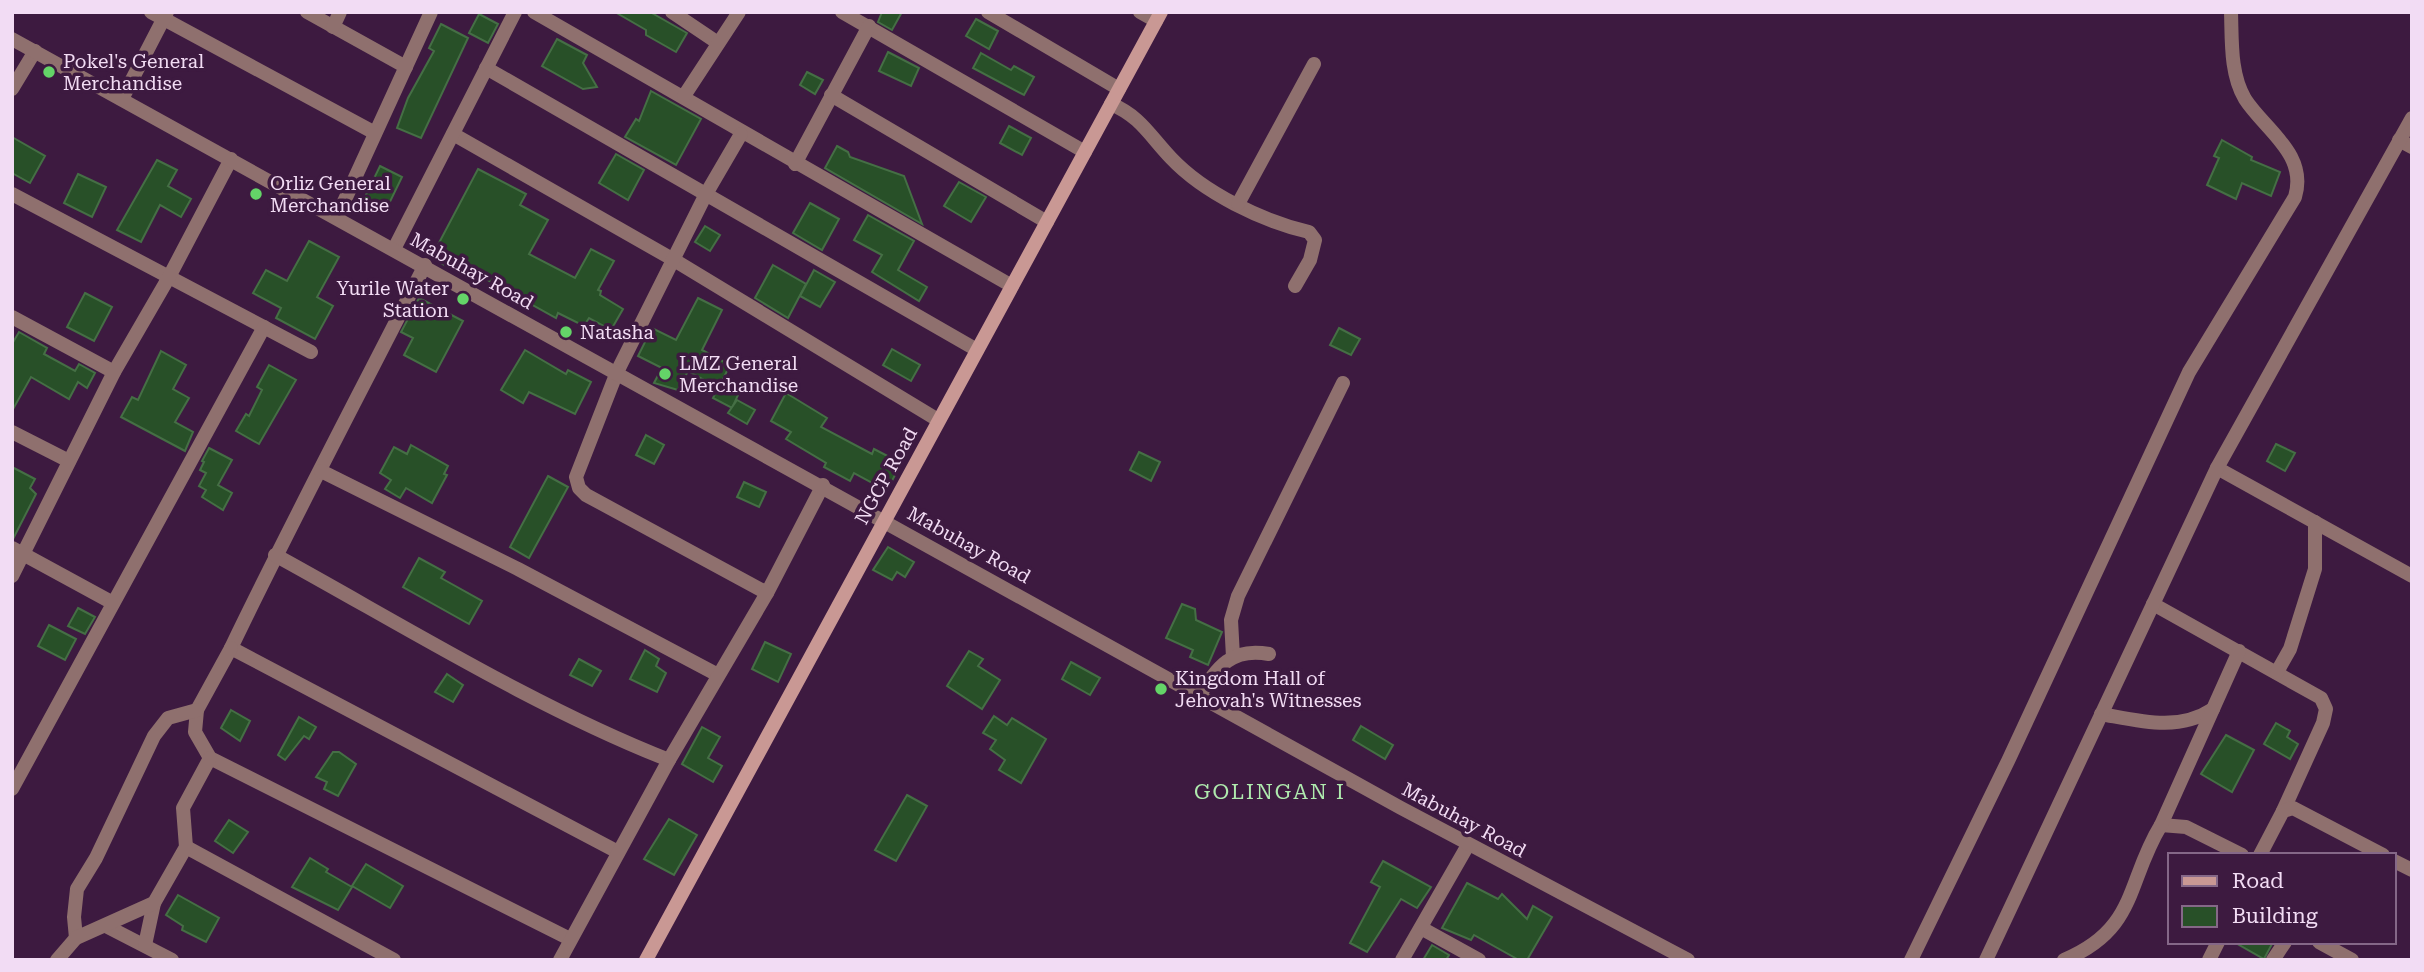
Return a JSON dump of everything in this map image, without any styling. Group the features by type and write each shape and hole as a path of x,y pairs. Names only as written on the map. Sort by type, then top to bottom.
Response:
{"main road":[{"name":"NGCP Road","path":"646,960 1159,17"}],"street":[{"path":"307,12 406,67"},
{"path":"333,27 340,12"},
{"path":"337,217 431,12"},
{"path":"394,250 515,12"},
{"path":"534,12 684,96 741,134 1012,286"},
{"path":"671,12 718,43"},
{"path":"684,96 739,12"},
{"path":"842,12 1085,152"},
{"path":"988,12 1119,89"},
{"path":"1140,12 1159,17"},
{"path":"1911,960 2008,761 2189,372 2295,197 2298,176 2295,162 2245,98 2239,83 2232,50 2231,12"},
{"path":"122,99 161,14 376,132"},
{"path":"795,164 869,26"},
{"name":"Mabuhay Road","path":"12,39 823,485 1468,845 1688,960"},
{"path":"12,89 35,51"},
{"path":"1238,204 1314,64"},
{"path":"486,68 977,350"},
{"path":"831,95 1047,222"},
{"path":"1111,104 1131,112 1172,159 1203,185 1238,204 1309,232 1315,240 1310,260 1295,286"},
{"path":"1986,960 2217,468 2406,144 2412,118"},
{"path":"453,134 674,260 938,420"},
{"path":"741,134 706,194 617,372 583,453 576,477 579,488 586,495 767,593"},
{"path":"12,576 18,552 231,159"},
{"path":"12,194 311,352"},
{"path":"425,265 197,710 195,732 210,758 570,939"},
{"path":"12,317 114,372"},
{"path":"12,789 264,327"},
{"path":"1233,657 1231,620 1238,596 1343,383"},
{"path":"12,432 69,461"},
{"path":"2217,468 2412,576"},
{"path":"321,471 518,569 718,675"},
{"path":"560,960 669,760 767,593 823,485"},
{"path":"2277,672 2290,649 2315,569 2315,522"},
{"path":"18,552 113,603"},
{"path":"275,555 518,687 633,746 669,760"},
{"path":"2153,604 2321,698 2326,709 2283,811 2261,853"},
{"path":"231,648 618,852"},
{"path":"1199,696 1214,673 1233,657 1251,651 1269,654"},
{"path":"2064,960 2112,930 2127,907 2148,846 2161,825 2239,651"},
{"path":"2101,714 2160,725 2200,717 2213,709"},
{"path":"76,938 74,917 77,889 102,847 154,736 168,718 197,710"},
{"path":"145,946 154,903 186,847 183,808 210,758"},
{"path":"2283,811 2293,808 2379,853"},
{"path":"2161,825 2186,827 2238,853"},
{"path":"1402,960 1468,845"},
{"path":"186,847 394,960"},
{"path":"2396,862 2412,870"},
{"path":"57,960 76,938 154,903"},
{"path":"106,926 173,960"},
{"path":"1421,928 1479,960"},
{"path":"2209,960 2217,944"},
{"path":"2273,960 2284,944"},
{"path":"2323,944 2352,960"}],"building":[{"path":"615,12 650,12 687,33 676,52 646,35 646,30"},
{"path":"882,12 902,12 892,30 878,22"},
{"path":"479,14 498,24 488,43 469,33"},
{"path":"976,19 998,31 989,49 966,36"},
{"path":"441,24 468,38 421,138 397,128 408,98 434,51 429,48"},
{"path":"557,39 587,55 583,63 597,87 583,89 542,66"},
{"path":"888,52 919,68 911,86 879,71"},
{"path":"981,53 1011,70 1014,66 1034,77 1024,95 973,68"},
{"path":"807,72 823,80 815,94 800,85"},
{"path":"651,91 701,119 676,165 625,137 636,119 639,121"},
{"path":"1009,126 1031,138 1022,155 1000,143"},
{"path":"12,137 45,156 30,183 12,173"},
{"path":"2222,140 2252,157 2251,160 2280,172 2271,196 2242,183 2236,199 2207,185 2219,158 2214,156"},
{"path":"837,146 848,152 850,157 904,176 922,224 825,168"},
{"path":"616,154 644,170 628,200 599,183"},
{"path":"157,160 177,170 168,186 191,199 181,217 160,205 141,242 117,230"},
{"path":"380,166 402,177 385,212 363,201"},
{"path":"478,169 526,194 520,205 548,220 529,254 575,278 591,249 614,261 598,290 601,291 600,295 623,309 611,330 589,318 584,326 558,313 556,318 482,277 479,283 431,258"},
{"path":"78,174 106,187 92,217 64,203"},
{"path":"959,182 986,197 971,222 944,206"},
{"path":"810,203 839,219 822,250 793,233"},
{"path":"868,215 914,241 898,270 927,287 919,301 872,272 882,255 854,240"},
{"path":"705,226 720,235 710,251 695,242"},
{"path":"309,241 339,257 317,297 333,306 315,339 276,318 281,308 253,293 266,270 287,281"},
{"path":"773,265 806,284 788,318 755,298"},
{"path":"814,270 835,282 820,307 800,296"},
{"path":"85,293 112,307 94,341 67,327"},
{"path":"419,298 463,321 436,372 404,355 413,338 401,332"},
{"path":"698,298 722,310 702,350 730,365 721,383 739,393 732,408 713,398 718,388 688,371 678,390 654,383 662,368 638,356 652,328 676,340"},
{"path":"1339,328 1360,339 1351,355 1330,345"},
{"path":"19,332 47,348 44,354 75,371 79,364 95,373 87,388 78,382 69,399 31,377 12,411 12,344"},
{"path":"892,349 920,365 911,381 883,365"},
{"path":"525,350 566,374 568,370 591,382 575,414 529,392 523,403 501,390"},
{"path":"161,351 186,365 173,389 189,398 175,422 193,432 185,451 121,417 132,397 138,400"},
{"path":"269,365 296,380 259,444 236,431 246,414 249,416 262,390 257,387"},
{"path":"786,393 827,418 821,427 872,454 874,449 901,463 887,491 854,473 850,481 824,467 826,463 786,439 791,432 771,421"},
{"path":"737,400 755,410 747,424 728,413"},
{"path":"646,435 664,445 654,464 636,455"},
{"path":"2276,444 2295,453 2285,471 2267,461"},
{"path":"411,445 448,466 444,474 447,475 432,503 406,488 400,498 385,489 391,480 380,473 394,447 407,454"},
{"path":"209,448 232,460 218,485 232,493 223,510 202,497 206,490 199,486 206,473 200,470 204,462 202,461"},
{"path":"1139,452 1160,462 1151,481 1130,470"},
{"path":"12,467 35,479 30,488 36,494 13,539"},
{"path":"548,476 568,487 529,558 510,547"},
{"path":"744,482 766,492 759,507 737,497"},
{"path":"888,547 914,562 905,577 897,572 892,580 873,570"},
{"path":"419,558 445,572 441,578 482,601 469,624 403,587"},
{"path":"1182,604 1195,609 1196,620 1222,632 1208,665 1190,657 1193,650 1166,638"},
{"path":"78,608 95,617 85,634 68,626"},
{"path":"49,625 76,639 65,660 38,646"},
{"path":"765,642 791,654 778,682 752,669"},
{"path":"645,650 659,659 656,666 666,673 657,692 630,679"},
{"path":"969,651 983,659 978,666 1000,680 982,709 947,686"},
{"path":"579,659 601,671 592,686 570,675"},
{"path":"1071,662 1100,678 1090,695 1062,679"},
{"path":"447,674 463,685 453,702 435,692"},
{"path":"231,710 250,721 240,741 221,728"},
{"path":"994,716 1007,725 1012,718 1046,739 1021,783 999,770 1005,760 990,749 996,740 983,733"},
{"path":"299,717 316,727 309,739 304,736 285,760 278,755"},
{"path":"2276,723 2290,731 2287,737 2298,744 2290,759 2264,744"},
{"path":"1361,726 1393,745 1385,759 1353,740"},
{"path":"702,727 720,737 708,758 722,766 713,782 682,764"},
{"path":"2226,735 2254,750 2232,792 2201,774"},
{"path":"333,752 339,752 356,764 338,796 324,789 327,782 316,777"},
{"path":"907,795 927,806 896,861 875,850"},
{"path":"669,819 697,835 674,875 644,859"},
{"path":"229,820 248,832 233,853 215,841"},
{"path":"310,858 328,869 326,872 352,887 338,910 292,887"},
{"path":"1383,861 1431,887 1417,908 1401,899 1367,952 1350,943 1380,887 1371,882"},
{"path":"366,864 403,886 390,908 352,886"},
{"path":"1467,883 1498,899 1502,894 1527,919 1533,906 1552,917 1527,960 1519,960 1474,935 1471,940 1442,928"},
{"path":"178,895 219,918 206,942 182,930 183,926 166,915"},
{"path":"2238,944 2272,944 2264,959"},
{"path":"1432,945 1449,955 1446,960 1423,960"}],"place":[{"name":"Pokel's General Merchandise","path":"49,72"},
{"name":"Orliz General Merchandise","path":"256,194"},
{"name":"Yurile Water Station","path":"463,299"},
{"name":"Natasha","path":"566,332"},
{"name":"LMZ General Merchandise","path":"665,374"},
{"name":"Kingdom Hall of Jehovah's Witnesses","path":"1161,689"}],"district":[{"name":"GOLINGAN I","path":"1270,792"}]}
